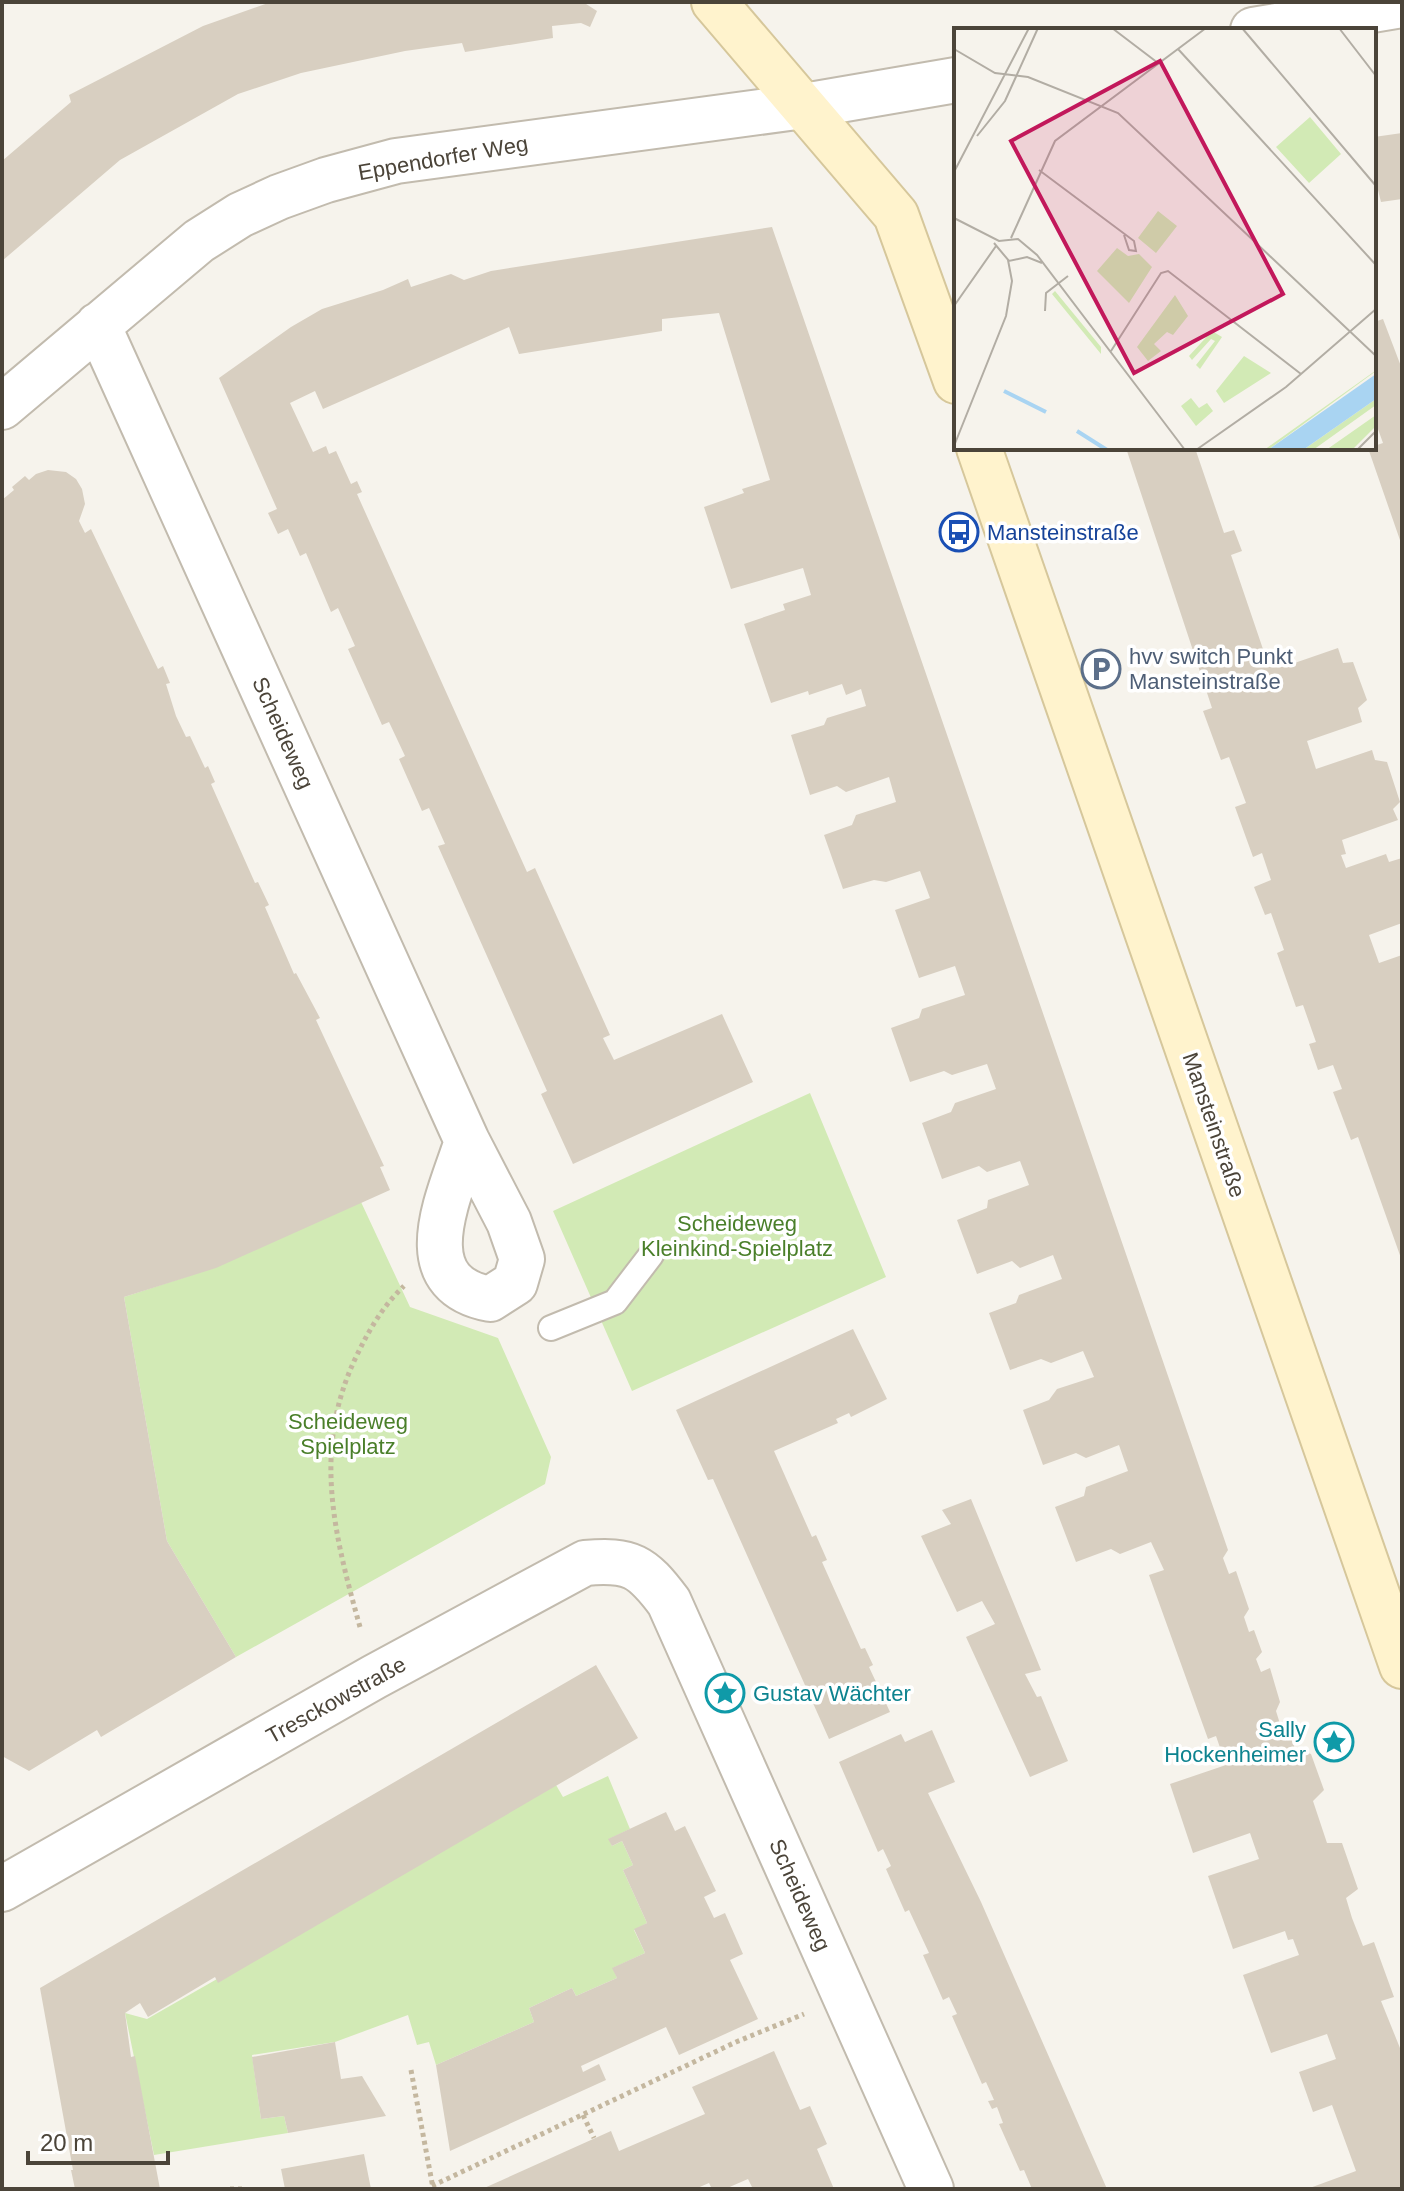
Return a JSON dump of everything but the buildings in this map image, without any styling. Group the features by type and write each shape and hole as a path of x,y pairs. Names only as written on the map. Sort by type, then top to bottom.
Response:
{"street":[{"path":"714,2 896,215 954,375"},
{"path":"1264,28 1388,5"},
{"name":"Eppendorfer Weg","path":"2,407 199,241 240,215 326,180 396,161 804,106 954,80"},
{"name":"Scheideweg","path":"98,325 467,1141"},
{"name":"Mansteinstraße","path":"980,450 1402,1666"},
{"name":"Tresckowstraße","path":"2,1889 374,1677 585,1563 609,1560 628,1565 649,1576 669,1602"},
{"name":"Scheideweg","path":"669,1602 931,2189"}],"lane":[{"path":"551,1328 615,1302 651,1255"}],"path":[{"path":"360,1627 343,1566 335,1520 329,1466 333,1421 347,1376 369,1330 389,1300 413,1277"},
{"path":"411,2070 432,2188 736,2042 809,2012"},
{"path":"583,2115 594,2138"},
{"path":"230,2189 243,2189"}],"green space":[{"name":"Scheideweg Kleinkind-Spielplatz","path":"810,1093 886,1277 632,1391 553,1211"},
{"name":"Scheideweg Spielplatz","path":"361,1202 410,1307 498,1338 551,1457 545,1484 236,1657 167,1541 124,1297 216,1267"},
{"path":"608,1776 630,1829 609,1839 612,1846 622,1841 633,1865 623,1870 647,1923 634,1930 645,1953 613,1968 617,1978 576,1996 572,1988 529,2008 534,2022 436,2065 429,2042 417,2045 408,2015 335,2042 252,2055 261,2119 284,2116 288,2133 154,2155 125,2013 147,2019 556,1785 563,1797"}],"place":[{"name":"Mansteinstraße","path":"959,532"},
{"name":"hvv switch Punkt Mansteinstraße","path":"1101,669"},
{"name":"Gustav Wächter","path":"725,1693"},
{"name":"Sally Hockenheimer","path":"1334,1742"}]}
